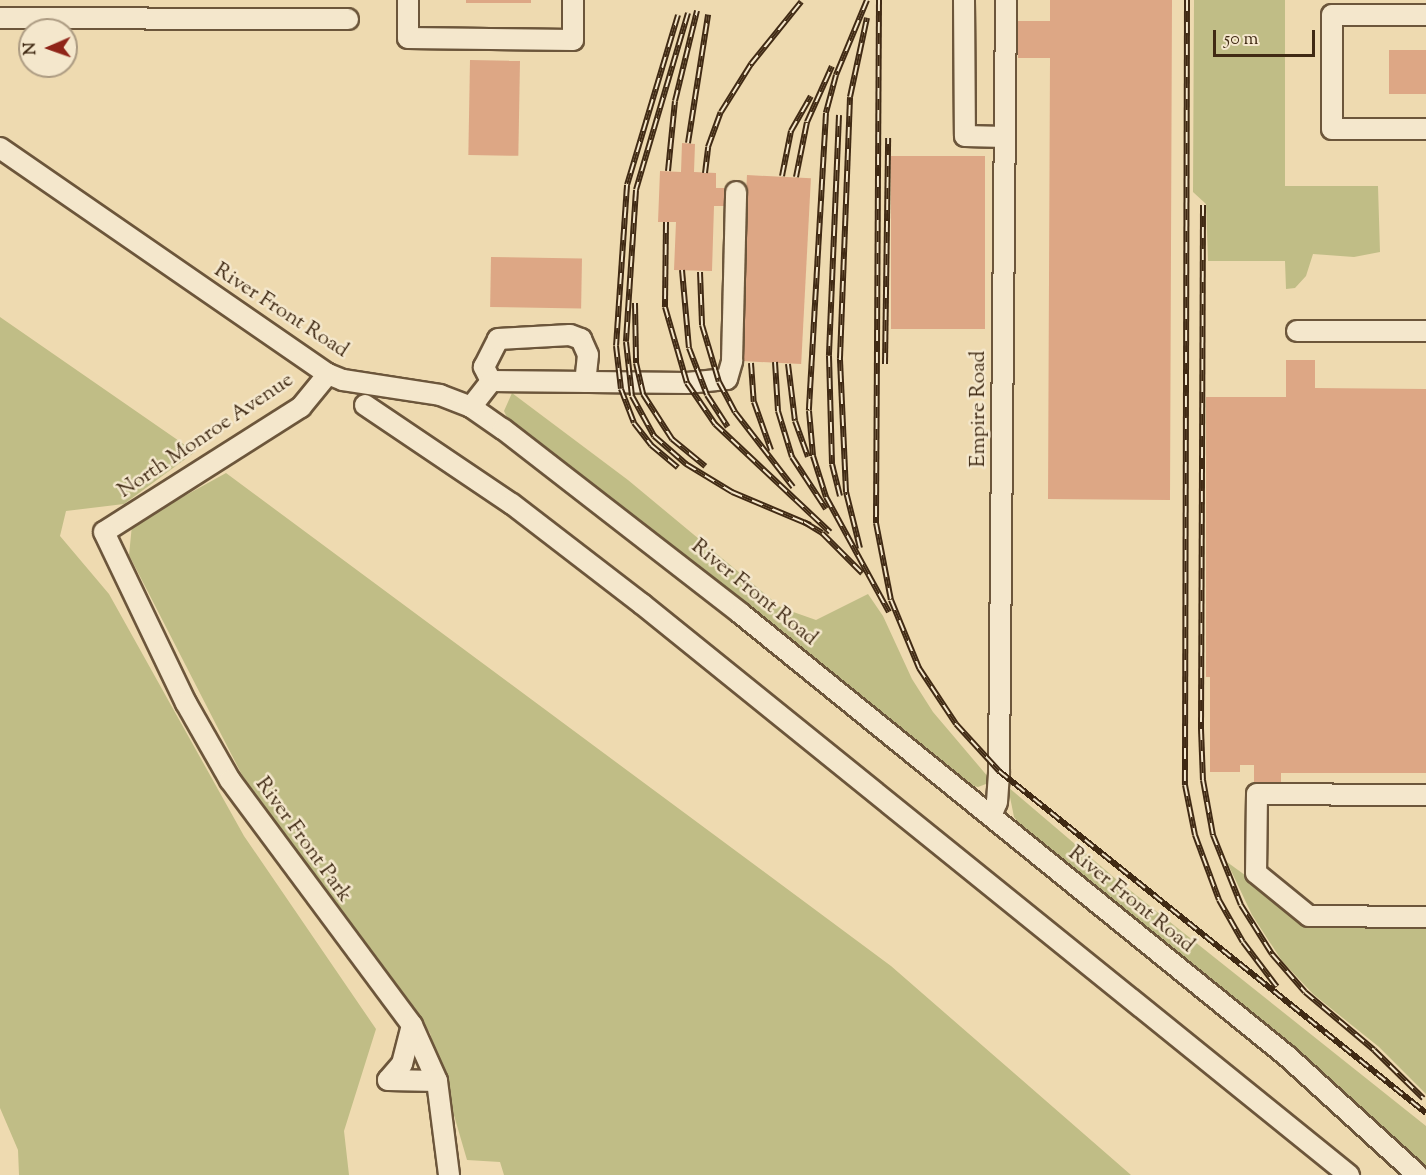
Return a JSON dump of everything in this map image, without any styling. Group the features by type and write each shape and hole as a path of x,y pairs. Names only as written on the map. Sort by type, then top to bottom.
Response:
{"street":[{"path":"408,0 408,38 573,40 573,0"},
{"path":"964,0 964,136 1005,137"},
{"name":"Empire Road","path":"991,816 998,802 999,771 1006,0"},
{"path":"1426,15 1332,15 1332,129 1426,129"},
{"path":"0,18 348,19"},
{"name":"River Front Road","path":"0,148 328,374 351,382 440,395 471,407 652,542 1287,1056 1418,1175"},
{"path":"491,381 687,383 727,379 732,361 736,192"},
{"path":"1297,331 1426,331"},
{"path":"491,381 484,367 498,339 570,335 581,339 588,355 585,382"},
{"name":"North Monroe Avenue","path":"104,532 301,407 328,374"},
{"path":"471,407 491,381"},
{"path":"365,405 512,504 642,604 1349,1175"},
{"name":"River Front Park","path":"104,532 186,703 230,780 412,1026 437,1081 449,1175"},
{"path":"1426,795 1257,794 1256,873 1310,916 1426,917"},
{"path":"412,1026 402,1064 388,1080 437,1081"}],"shaded area":[{"path":"1194,0 1285,0 1285,186 1378,186 1380,252 1354,257 1313,254 1306,276 1295,288 1286,289 1285,261 1208,261 1206,204 1193,192"},
{"path":"0,317 195,452 124,504 66,511 60,536 109,594 244,836 376,1029 344,1131 349,1175 19,1175 18,1150 0,1108"},
{"path":"512,393 628,480 782,608 816,620 868,594 883,616 912,679 933,712 989,778 986,784 978,787 963,783 510,424 504,411"},
{"path":"226,473 891,966 1131,1175 504,1175 500,1162 467,1160 430,1033 242,775 129,555 132,525"},
{"path":"1008,787 1116,879 1426,1126 1426,1170 1032,841 1014,817"},
{"path":"1227,862 1308,921 1426,925 1426,1094 1379,1047 1313,994 1282,961 1252,915"}],"building":[{"path":"466,0 531,0 531,3 466,3"},
{"path":"1050,0 1172,0 1170,500 1048,499 1050,58 1018,58 1018,21 1050,21"},
{"path":"1389,50 1426,50 1426,94 1389,94"},
{"path":"470,60 520,61 518,156 468,155"},
{"path":"682,143 695,144 694,172 716,173 716,188 724,188 724,206 714,206 712,271 674,270 676,222 658,222 660,171 681,172"},
{"path":"891,156 985,156 985,329 891,329"},
{"path":"747,175 811,178 801,364 737,361"},
{"path":"491,257 582,259 581,309 490,307"},
{"path":"1286,360 1315,360 1315,388 1426,389 1426,773 1281,773 1281,785 1254,785 1254,765 1240,765 1240,772 1210,772 1210,677 1206,677 1206,397 1286,397"}],"railway":[{"path":"867,0 836,75 826,113 809,411 813,456 826,497 889,612"},
{"path":"879,0 876,523 891,600 919,668 956,724 999,771 1426,1113"},
{"path":"1187,0 1185,785 1195,835 1219,900 1243,942 1277,987"},
{"path":"705,173 708,147 721,112 751,64 801,2"},
{"path":"668,171 675,101 697,11"},
{"path":"688,13 636,190 626,342 632,396 654,436 686,464 732,492 810,525"},
{"path":"678,15 627,185 616,346 621,389 634,423 651,445 678,468"},
{"path":"688,143 708,15"},
{"path":"860,548 846,492 840,358 850,97 867,18"},
{"path":"796,177 807,122 832,66"},
{"path":"782,176 791,131 811,96"},
{"path":"839,115 829,356 832,464 840,496"},
{"path":"885,364 888,138"},
{"path":"1203,205 1201,729 1203,780 1213,835 1241,905 1272,954 1305,992 1374,1050 1423,1098"},
{"path":"666,222 665,307 687,383 715,424 830,532"},
{"path":"682,270 689,348 707,395 728,427"},
{"path":"700,272 702,325 719,382 735,412 793,487"},
{"path":"635,303 636,363 643,394 672,439 705,466"},
{"path":"775,362 778,411 792,457 826,509"},
{"path":"751,363 754,402 771,450"},
{"path":"788,364 795,421 808,457"},
{"path":"804,522 822,533 862,573"}]}
